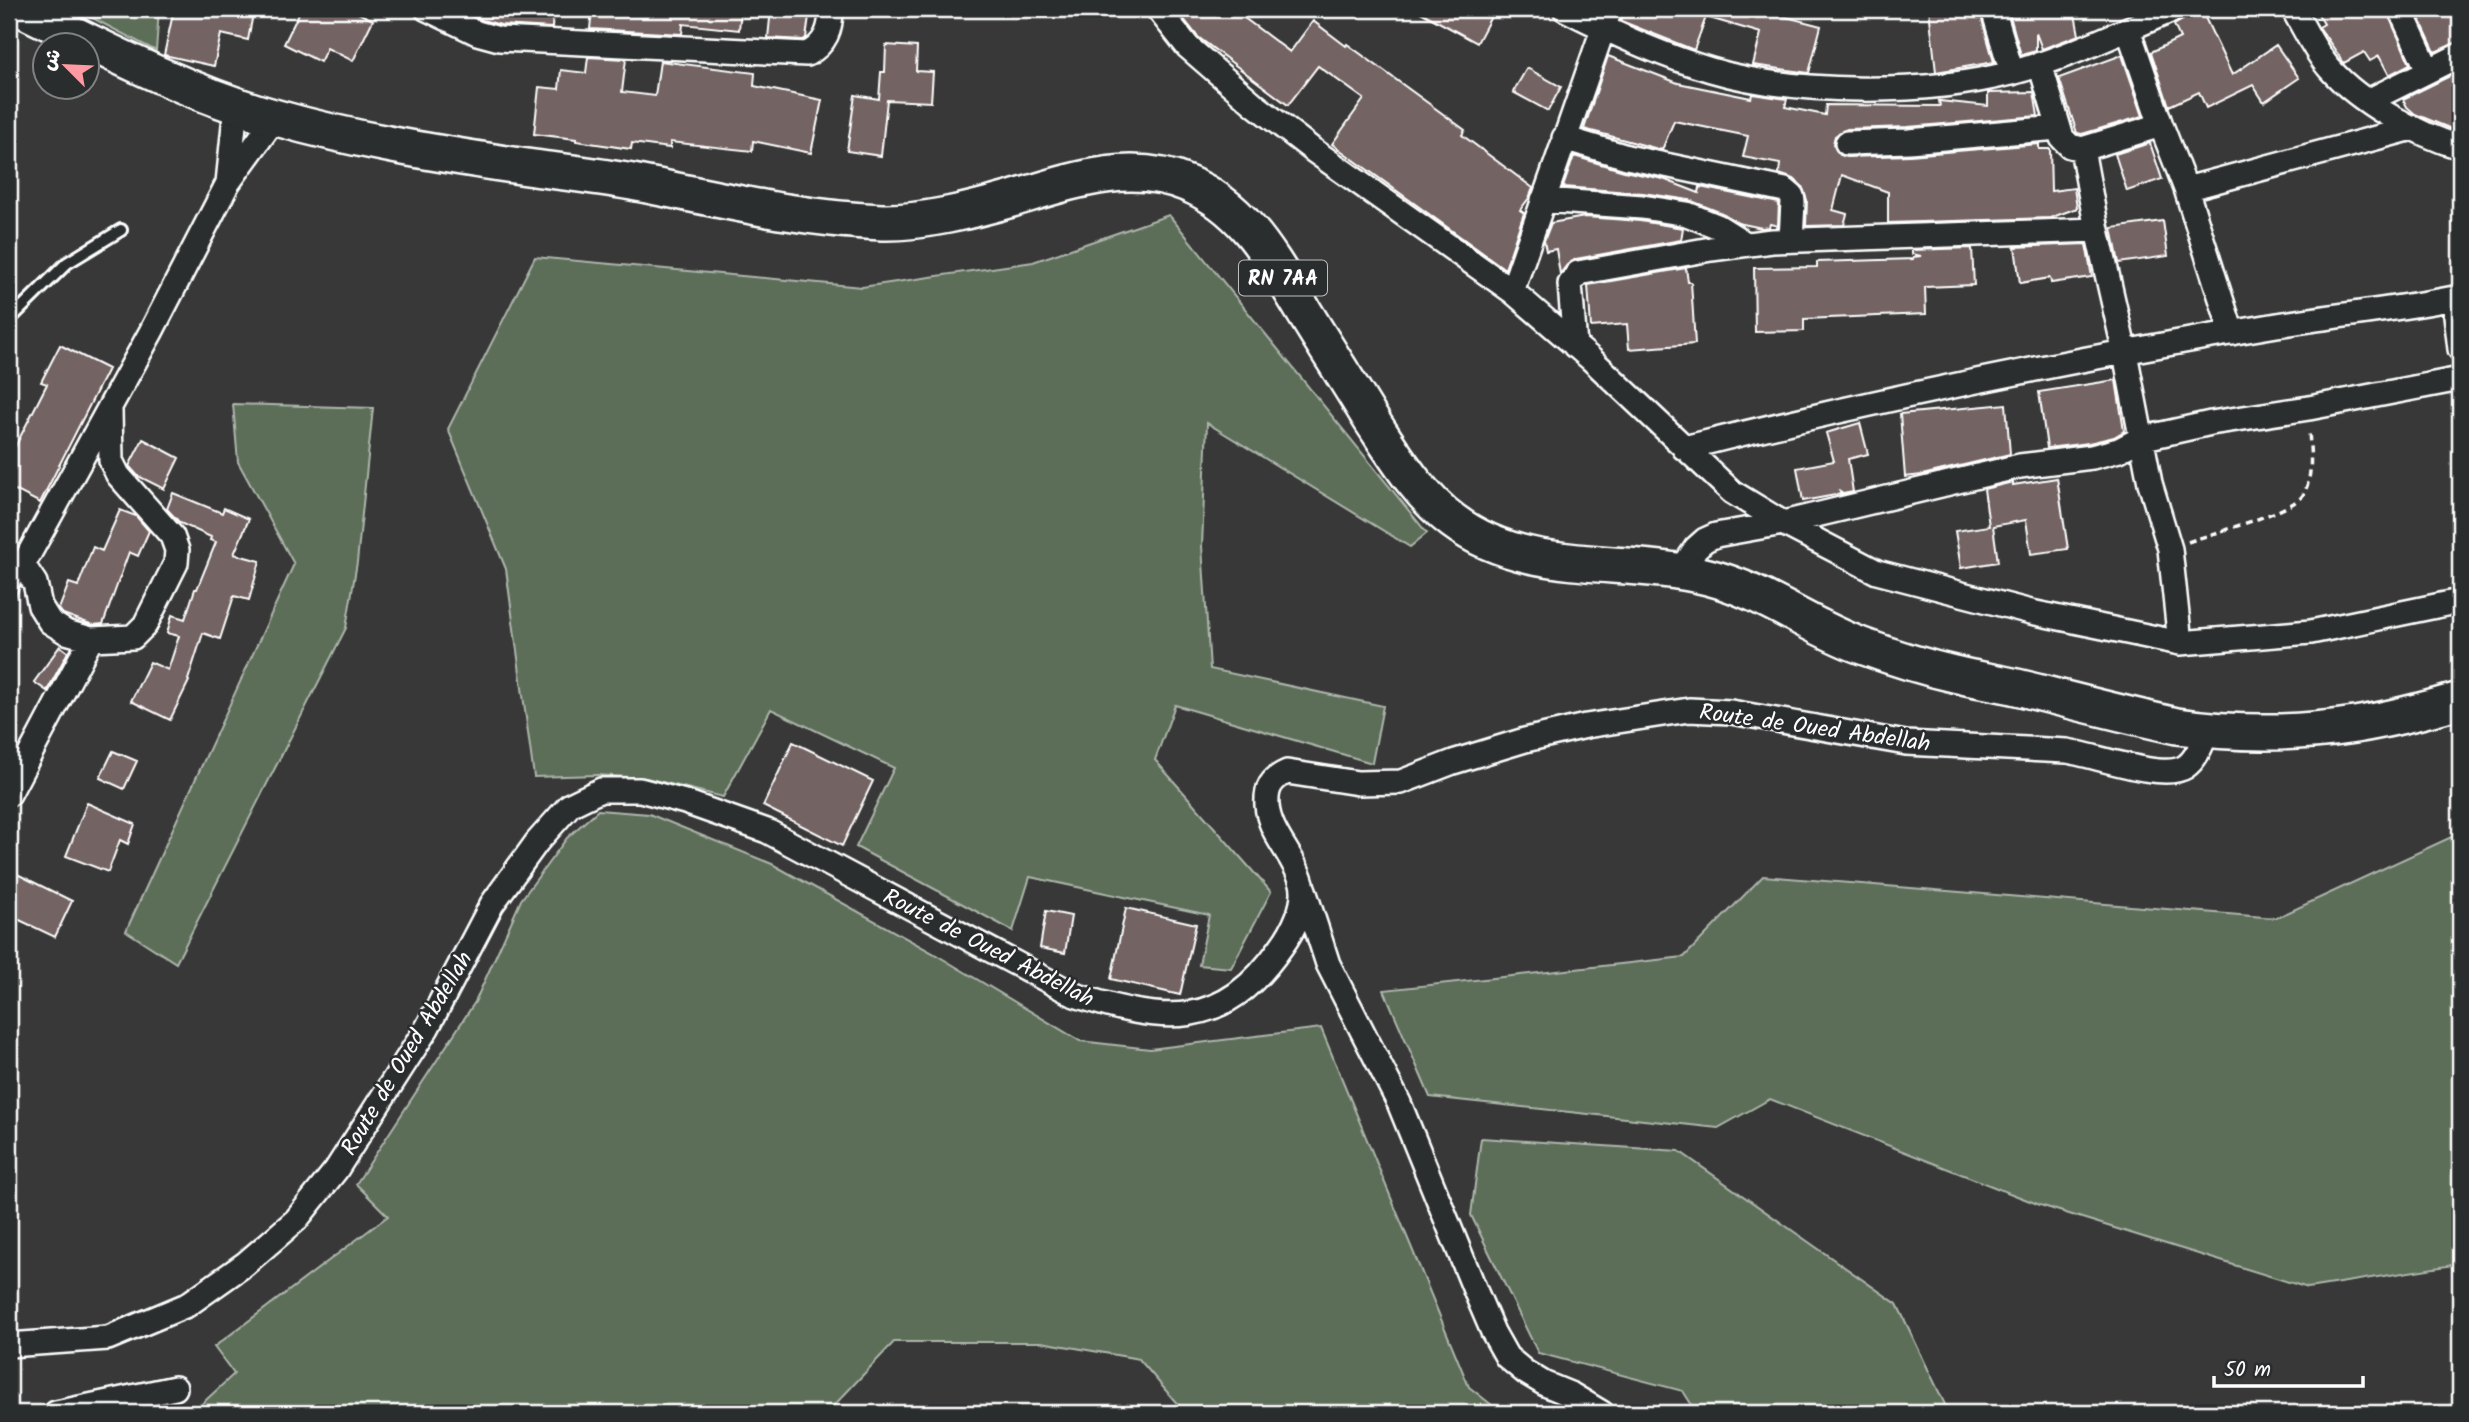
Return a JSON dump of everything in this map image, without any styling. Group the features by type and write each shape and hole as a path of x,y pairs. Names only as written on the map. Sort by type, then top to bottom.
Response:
{"main road":[{"name":"RN 7AA","path":"22,9 168,77 236,106 275,118 373,142 631,182 752,208 832,220 893,223 957,213 1068,181 1113,173 1154,174 1189,184 1233,209 1262,243 1392,451 1419,489 1450,519 1481,538 1518,552 1555,560 1680,572 1733,584 1853,643 1923,667 2150,720 2208,730 2292,731 2354,725 2460,700"}],"street":[{"path":"427,9 477,33 499,39 807,54 818,48 828,35 831,9"},
{"path":"1158,9 1188,47 1255,106 1512,291 1732,492 1783,523 1877,572 2031,612 2180,642 2311,632 2460,601"},
{"path":"1564,9 1607,19 1634,43 1712,71 1781,83 1873,89 1959,84 2012,73 2175,9"},
{"path":"1993,9 2012,73"},
{"path":"2293,9 2331,70 2368,101 2413,128 2460,147"},
{"path":"2400,9 2428,70"},
{"path":"1512,291 1607,19"},
{"path":"2128,29 2186,189 2232,333"},
{"path":"2368,101 2460,55"},
{"path":"2040,64 2058,128 2065,143 2082,149 2161,125"},
{"path":"228,183 236,106"},
{"path":"110,404 111,461 118,475 172,536 177,550 176,563 145,625 133,636 91,639 66,632 50,622 40,606 36,583 23,565 110,404 151,332 228,183 275,118"},
{"path":"1847,143 1909,141 2058,128"},
{"path":"2186,189 2413,128"},
{"path":"1564,138 1627,157 1785,190 1792,196 1793,202 1791,240"},
{"path":"2082,149 2125,353 2140,439 2170,549 2180,642"},
{"path":"1542,200 1642,207 1687,214 1719,227 1746,244"},
{"path":"1575,346 1570,284 1578,273 1746,244 1791,240 2097,230"},
{"path":"1684,448 1854,408 2125,353 2457,297 2460,349"},
{"path":"1680,572 1704,540 1716,535 1783,523 2020,466 2092,457 2119,450 2140,439 2211,423 2309,408 2460,379"},
{"path":"9,794 91,639"},
{"name":"Route de Oued Abdellah","path":"9,1345 108,1338 187,1305 246,1264 296,1220 336,1171 427,1028 492,904 537,842 570,805 600,789 640,790 685,802 767,831 1075,995 1116,1009 1149,1015 1184,1015 1209,1011 1251,984 1291,933 1300,909 1302,884 1267,808 1269,786 1276,777 1287,772 1358,783 1401,782 1453,762 1525,740 1586,726 1689,710 1731,712 1906,743 2067,751 2152,771 2168,772 2183,768 2192,760 2208,730"},
{"path":"1302,884 1328,964 1399,1103 1454,1232 1475,1290 1507,1357 1545,1384 1572,1395 1602,1413"},
{"path":"56,1413 175,1388"}],"lane":[{"path":"9,320 67,263 121,230"},
{"path":"9,593 23,565"}],"path":[{"path":"2170,549 2276,513 2302,498 2310,473 2309,408"}],"green space":[{"path":"75,9 159,9 156,51"},
{"path":"1169,215 1427,533 1410,547 1207,423 1202,546 1210,669 1383,706 1372,763 1175,705 1155,760 1271,892 1231,968 1199,965 1209,915 1030,877 1013,931 856,847 894,768 771,709 723,797 646,778 597,775 534,777 506,569 448,429 535,257 862,287 1033,262"},
{"path":"233,404 373,408 357,562 346,628 176,963 126,931 294,564 238,462"},
{"path":"598,810 649,814 772,864 933,953 1080,1041 1150,1049 1321,1028 1469,1387 1502,1413 1185,1413 1139,1359 1041,1342 894,1342 827,1413 192,1413 234,1374 214,1347 388,1216 356,1184 475,1002 521,900 567,838"},
{"path":"2460,833 2460,1264 2308,1288 2040,1205 1770,1099 1718,1128 1430,1097 1384,990 1684,957 1763,876 2276,918"},
{"path":"1481,1138 1679,1151 1897,1304 1949,1413 1697,1413 1683,1391 1538,1353 1471,1215"}],"building":[{"path":"174,9 254,9 248,40 221,34 214,66 164,55"},
{"path":"301,9 350,9 373,20 353,61 327,48 320,62 284,44"},
{"path":"459,9 553,9 552,28 501,25"},
{"path":"592,9 741,9 739,30 683,24 682,34 590,29"},
{"path":"771,9 810,9 806,38 768,38"},
{"path":"1176,9 1232,9 1290,52 1313,21 1465,130 1462,135 1533,188 1520,210 1524,213 1505,269 1332,144 1364,99 1318,66 1288,105 1198,37"},
{"path":"1415,9 1495,9 1477,43"},
{"path":"1625,9 1763,9 1821,26 1809,73 1753,65 1761,33 1706,17 1694,50 1621,21"},
{"path":"1929,9 1979,9 1994,62 1936,72"},
{"path":"2008,9 2074,9 2079,35 2042,49 2036,33 2036,51 2021,55"},
{"path":"2189,9 2201,9 2232,75 2276,45 2299,78 2264,102 2253,85 2206,108 2199,92 2169,106 2151,52 2180,38 2174,25 2186,18"},
{"path":"2315,9 2386,9 2410,64 2389,75 2379,56 2370,61 2364,52 2344,63 2319,27 2324,24"},
{"path":"2415,9 2460,9 2460,41 2435,52"},
{"path":"886,45 917,47 916,71 933,72 931,102 887,100 881,156 847,151 855,95 879,99 881,72 885,72"},
{"path":"2122,55 2143,116 2082,134 2077,133 2059,78"},
{"path":"1608,56 1678,83 1751,98 1752,94 1787,99 1785,107 1825,115 1826,105 1940,106 1939,101 1988,106 1988,93 2034,92 2038,116 1908,127 1847,129 1835,136 1833,144 1840,155 1847,157 1910,155 2039,144 2039,149 2050,149 2051,191 2074,188 2077,208 2050,218 1888,223 1888,192 1842,175 1833,210 1847,214 1844,225 1806,226 1807,200 1802,186 1794,179 1779,174 1780,164 1743,157 1748,136 1674,121 1662,150 1584,129"},
{"path":"588,57 626,59 622,92 655,96 660,61 755,73 754,86 822,100 811,153 753,141 752,151 670,142 670,148 632,143 631,149 534,134 539,87 559,89 561,70 586,73"},
{"path":"1527,68 1561,87 1548,111 1513,92"},
{"path":"2460,71 2460,125 2454,130 2415,114 2407,107 2403,99"},
{"path":"2150,143 2162,179 2127,191 2115,154"},
{"path":"1574,156 1663,179 1699,193 1700,187 1779,203 1778,226 1770,224 1769,227 1762,228 1738,223 1724,214 1689,200 1643,193 1563,187"},
{"path":"1585,217 1640,221 1683,228 1681,240 1576,259 1560,274 1556,249 1546,251 1544,241 1551,223"},
{"path":"2163,221 2168,256 2119,263 2112,228"},
{"path":"2086,244 2092,277 2051,283 2050,278 2020,283 2015,247"},
{"path":"1972,248 1974,285 1925,287 1926,314 1804,319 1804,331 1755,332 1754,268 1817,267 1817,262 1913,259 1921,256 1912,254 1912,250"},
{"path":"1686,268 1688,282 1691,282 1695,344 1629,349 1627,324 1591,327 1588,285"},
{"path":"60,345 108,369 40,503 9,487 9,448 13,451 47,384 41,382"},
{"path":"2116,380 2124,431 2114,437 2089,443 2047,448 2039,392"},
{"path":"2006,404 2010,454 1905,477 1900,414"},
{"path":"1860,423 1868,454 1848,459 1853,492 1840,492 1841,494 1803,501 1797,468 1834,461 1826,433"},
{"path":"143,439 179,458 164,489 138,476 129,466"},
{"path":"2057,478 2068,549 2031,554 2026,520 1993,526 1998,562 1961,568 1955,531 1989,526 1984,489 2013,482 2013,485"},
{"path":"173,493 222,513 224,508 249,519 234,554 260,561 249,600 234,596 220,639 203,633 189,681 170,720 131,701 150,662 168,670 179,636 167,633 172,615 185,619 216,542 180,523 167,509"},
{"path":"120,510 136,516 149,531 138,556 129,552 103,624 93,625 63,614 59,609 69,583 78,586 93,547 102,551"},
{"path":"60,646 68,652 47,691 34,682"},
{"path":"793,742 873,781 842,846 763,806"},
{"path":"113,751 137,761 124,789 100,778"},
{"path":"87,803 135,824 128,844 120,840 108,872 66,856"},
{"path":"15,873 72,901 55,937 9,915 9,886"},
{"path":"1126,908 1196,924 1180,995 1111,979"},
{"path":"1046,911 1071,916 1065,953 1040,948"}]}
